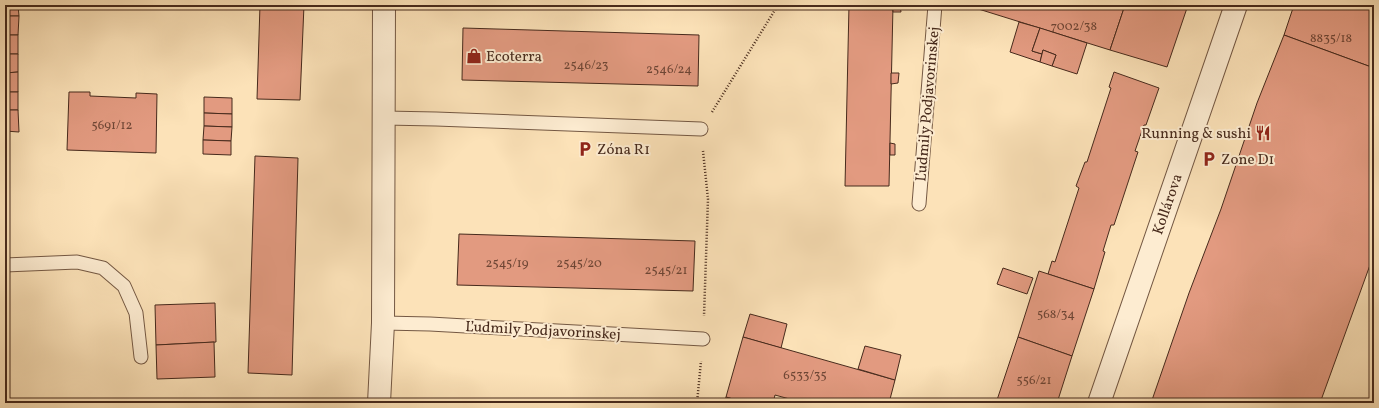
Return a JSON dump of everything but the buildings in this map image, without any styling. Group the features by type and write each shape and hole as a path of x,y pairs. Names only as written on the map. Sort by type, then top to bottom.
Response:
{"street":[{"path":"379,403 383,323 384,5"},
{"name":"Kollárova","path":"1099,403 1236,5"}],"lane":[{"name":"Ľudmily Podjavorinskej","path":"919,204 934,5"},
{"path":"384,118 701,129"},
{"path":"5,265 77,262 103,268 124,286 136,313 141,357"},
{"name":"Ľudmily Podjavorinskej","path":"383,323 430,324 703,339"}],"path":[{"path":"697,403 703,339 708,199 701,129 778,5"}],"place":[{"name":"Ecoterra","path":"474,56"},
{"name":"Running & sushi","path":"1263,133"},
{"name":"Zóna R1","path":"585,149"},
{"name":"Zone D1","path":"1209,159"}]}
